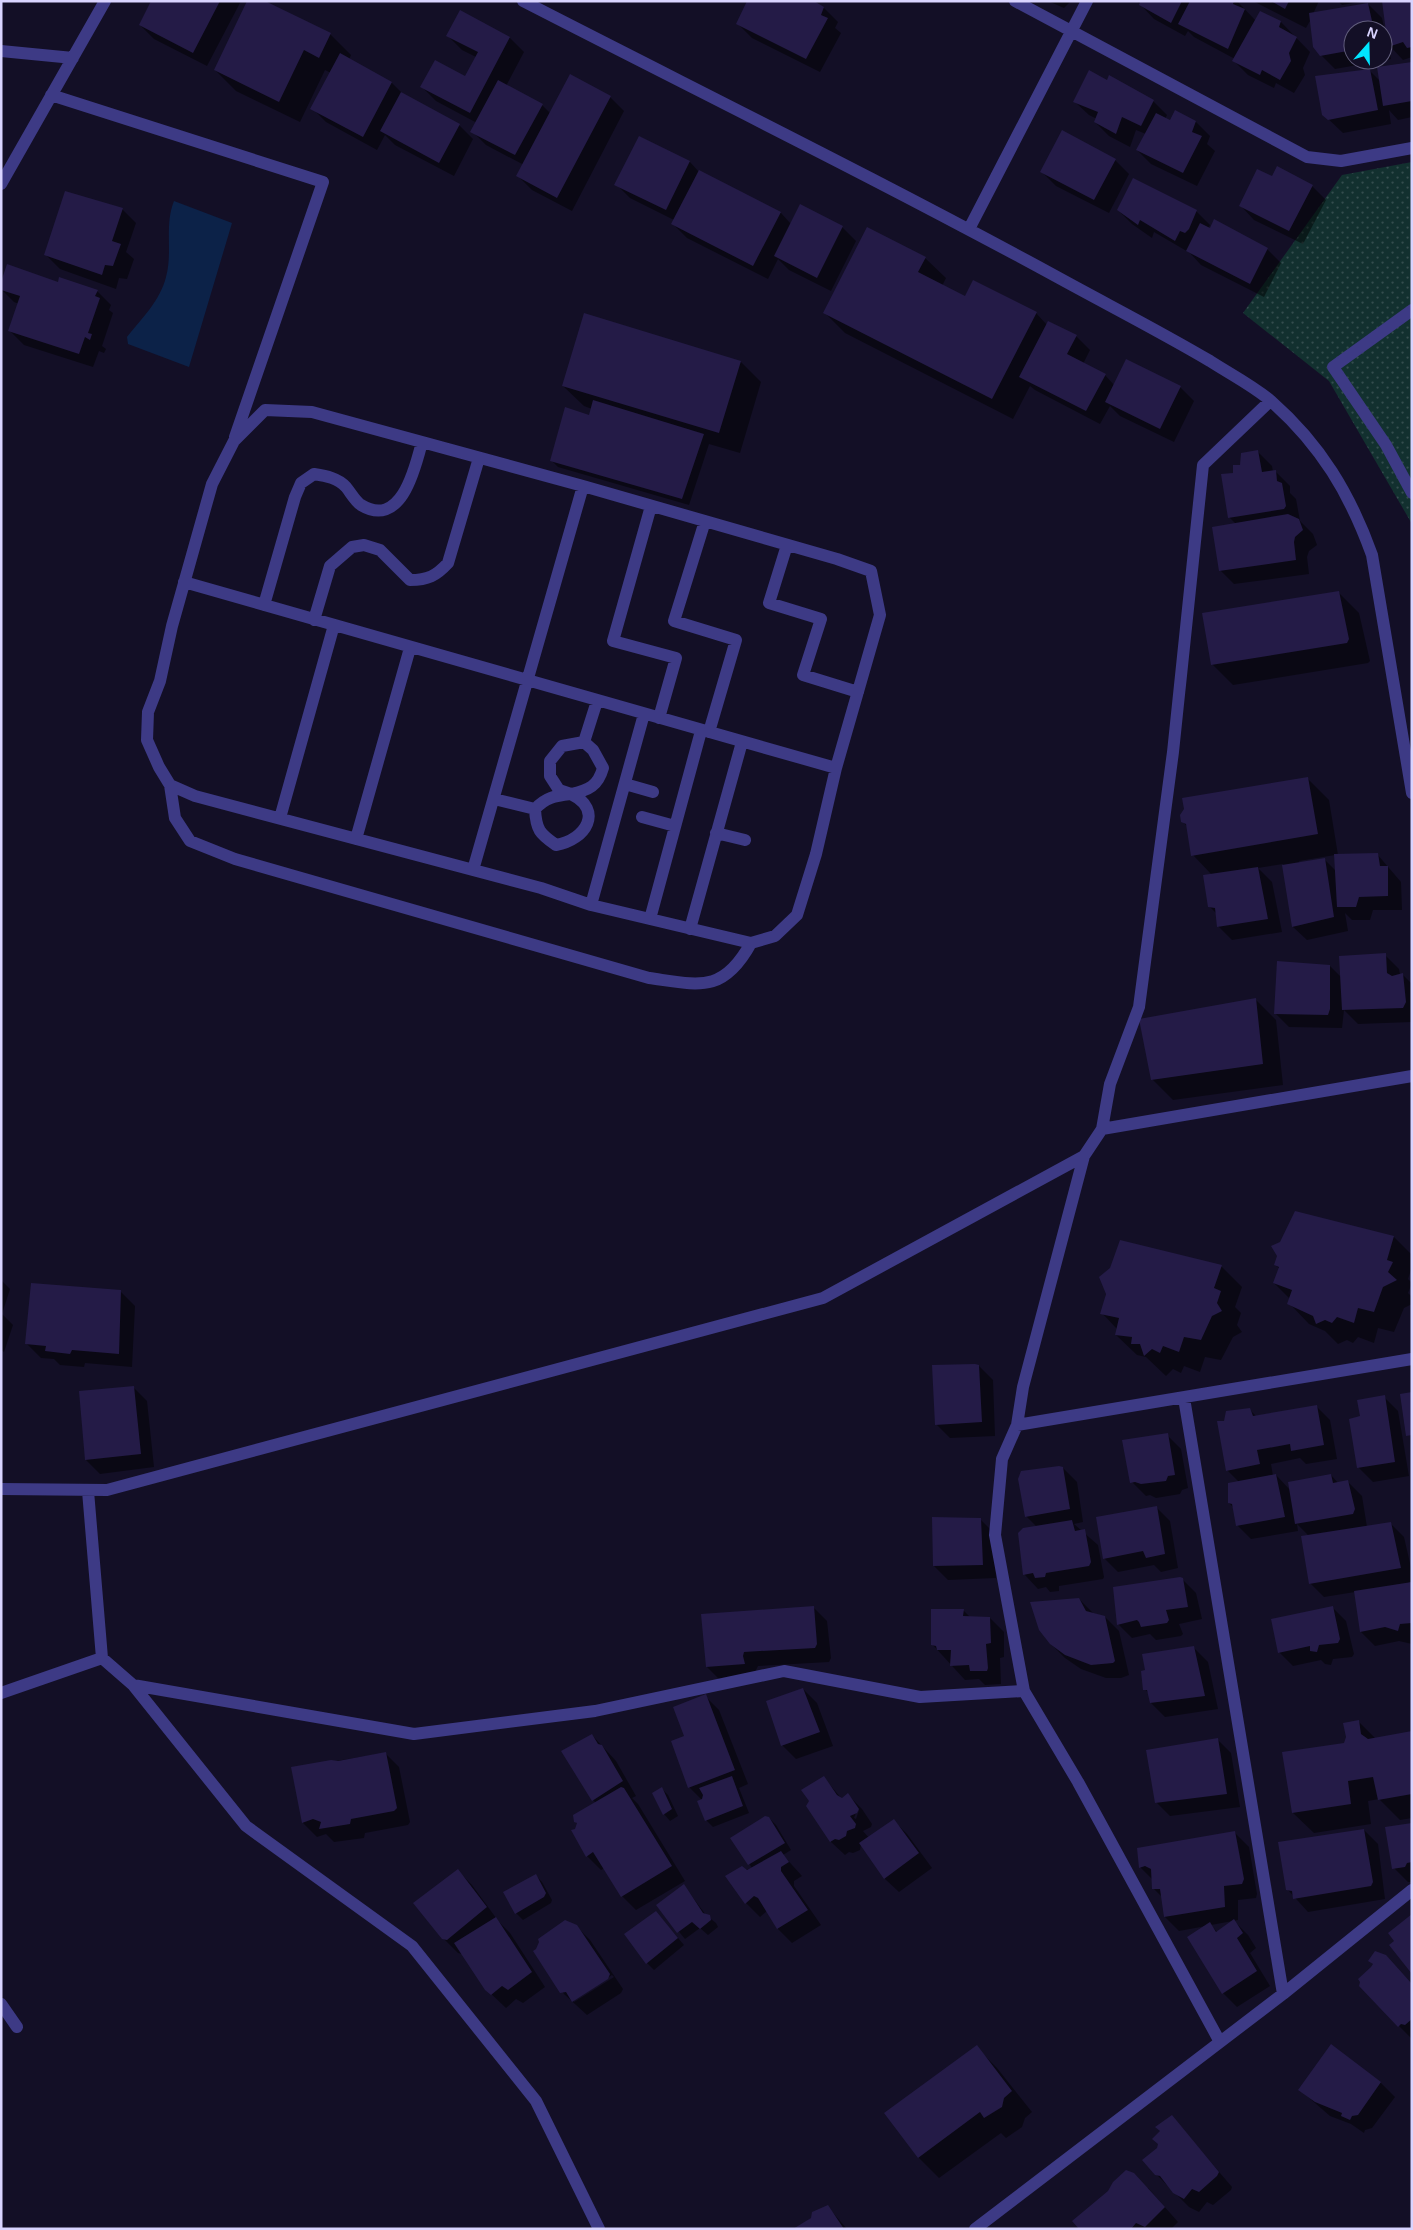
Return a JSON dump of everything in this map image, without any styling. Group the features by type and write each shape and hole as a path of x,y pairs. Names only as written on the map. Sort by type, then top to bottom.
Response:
{"street":[{"path":"1,184 106,1"},
{"path":"523,1 969,229 1190,349 1270,400 1305,435 1343,487 1360,521 1372,556 1412,793"},
{"path":"1014,1 1307,157 1341,161 1412,148"},
{"path":"969,229 1087,1"},
{"path":"1,51 73,58"},
{"path":"52,95 323,182 234,441 212,484 172,626 160,681 148,712 147,740 159,767 170,785 175,818 190,841 235,859 649,978 702,985 728,974 745,955 751,943"},
{"path":"1412,310 1333,367 1386,445 1412,494"},
{"path":"1220,2042 1078,1782 1024,1690 995,1535 1002,1459 1017,1425 1023,1387 1084,1156 1102,1129 1110,1084 1140,1007 1174,742 1203,465 1270,400"},
{"path":"170,785 195,796 541,888 591,905 751,943 775,936 797,915 816,854 836,768 880,615 871,571 583,486 312,412 265,410 234,441"},
{"path":"264,605 295,497 301,483 314,474 330,477 344,485 361,505 379,510 392,507 410,485 422,442"},
{"path":"314,620 330,566 352,547 364,544 380,550 410,580 426,580 439,573 448,563 479,458"},
{"path":"473,870 583,486"},
{"path":"651,506 613,641 676,658 659,718"},
{"path":"650,919 675,826 736,640 674,621 705,521"},
{"path":"787,545 769,603 821,619 803,675 858,692"},
{"path":"184,582 836,768"},
{"path":"280,818 334,625"},
{"path":"356,839 410,648"},
{"path":"584,742 597,701"},
{"path":"591,905 644,714"},
{"path":"584,742 562,746 550,761 550,776 559,790 571,794 582,800 588,812 588,821 581,834 570,842 556,845 542,835 536,821 535,810 543,801 552,796 571,794 593,788 600,779 603,768 593,750 584,742"},
{"path":"690,929 742,742"},
{"path":"625,784 653,792"},
{"path":"494,799 535,810"},
{"path":"642,817 675,826"},
{"path":"716,833 745,840"},
{"path":"1102,1129 1412,1076"},
{"path":"1,1489 107,1490 823,1298 1084,1156"},
{"path":"1017,1425 1412,1359"},
{"path":"1184,1398 1283,1994"},
{"path":"88,1491 102,1658 133,1685 246,1826 412,1946 536,2101 599,2229"},
{"path":"1,1693 102,1658"},
{"path":"133,1685 414,1734 595,1712 784,1671 920,1698 1024,1690"},
{"path":"975,2229 1283,1994 1412,1890"},
{"path":"1,2004 17,2027"}],"green space":[{"path":"1412,162 1412,524 1329,381 1243,313 1342,175"}],"water":[{"path":"174,201 232,223 189,367 128,344 127,337 150,309 163,286 168,268 169,229"}],"building":[{"path":"151,1 220,1 193,53 139,25"},
{"path":"247,1 265,1 331,33 319,58 304,50 279,102 214,70"},
{"path":"747,1 814,1 824,7 821,15 828,18 806,59 736,24"},
{"path":"1140,1 1182,1 1171,23 1139,5"},
{"path":"1190,1 1234,1 1233,4 1245,9 1228,49 1178,24"},
{"path":"1271,1 1289,1 1285,9"},
{"path":"1382,1 1412,1 1412,47 1407,48 1403,42 1393,45 1393,20 1384,20"},
{"path":"1368,3 1372,20 1343,20 1343,52 1320,56 1313,47 1309,13"},
{"path":"460,10 510,37 470,113 420,87 435,60 465,76 478,52 446,36"},
{"path":"1260,11 1281,21 1279,27 1297,37 1289,53 1291,61 1280,80 1262,70 1260,75 1232,61"},
{"path":"340,53 392,82 363,137 310,109"},
{"path":"1412,62 1412,101 1383,106 1377,70 1393,70 1393,65"},
{"path":"1089,70 1107,80 1109,75 1154,100 1141,126 1122,117 1116,134 1094,122 1098,112 1073,102"},
{"path":"1370,70 1378,110 1328,120 1322,115 1315,76"},
{"path":"570,74 611,96 557,198 516,176"},
{"path":"498,80 543,104 515,155 470,132"},
{"path":"401,92 460,124 439,163 380,131"},
{"path":"1175,110 1196,121 1192,132 1202,136 1183,173 1136,150 1156,113 1170,120"},
{"path":"1062,130 1116,159 1094,200 1040,172"},
{"path":"639,136 690,161 666,210 614,185"},
{"path":"1277,166 1313,185 1289,231 1239,206 1257,169 1272,176"},
{"path":"699,170 781,212 753,266 671,224"},
{"path":"1133,178 1197,210 1189,229 1185,233 1180,231 1175,241 1140,220 1138,225 1117,210"},
{"path":"65,191 123,208 112,241 121,244 113,266 105,265 102,275 44,255"},
{"path":"800,204 843,226 817,278 774,256"},
{"path":"1214,219 1268,248 1250,284 1186,251 1200,223 1210,228"},
{"path":"867,227 926,257 918,272 965,296 973,280 1037,312 992,399 823,313"},
{"path":"7,264 58,282 59,277 98,290 95,296 100,298 88,333 92,334 90,340 85,337 79,354 8,331 20,296 1,290 1,282"},
{"path":"584,313 741,361 719,433 562,386"},
{"path":"1048,321 1077,335 1067,354 1106,374 1086,411 1019,377"},
{"path":"1126,359 1181,386 1160,429 1105,402"},
{"path":"593,400 704,434 682,499 550,461 565,407 589,415"},
{"path":"1258,450 1262,472 1276,470 1277,481 1282,483 1286,506 1284,509 1228,518 1221,474 1233,473 1233,465 1240,465 1241,453"},
{"path":"1288,514 1299,519 1303,530 1295,537 1296,560 1219,571 1212,527"},
{"path":"1339,591 1349,639 1347,643 1211,665 1202,613"},
{"path":"1308,777 1318,834 1191,856 1186,824 1181,822 1180,815 1184,809 1182,798"},
{"path":"1378,853 1380,866 1388,866 1388,896 1359,897 1356,907 1337,907 1334,854"},
{"path":"1325,858 1334,917 1292,927 1282,865"},
{"path":"1258,867 1268,919 1217,927 1215,908 1208,907 1203,875"},
{"path":"1386,953 1387,973 1392,976 1403,973 1406,1002 1403,1008 1342,1010 1339,956"},
{"path":"1277,961 1330,965 1330,1009 1328,1015 1274,1014"},
{"path":"1256,998 1263,1064 1151,1080 1139,1019"},
{"path":"1295,1211 1394,1236 1387,1260 1393,1262 1388,1272 1397,1280 1383,1287 1374,1312 1358,1308 1354,1323 1337,1317 1332,1323 1325,1320 1316,1324 1313,1316 1287,1304 1292,1290 1273,1283 1279,1267 1274,1265 1277,1256 1271,1246 1280,1242"},
{"path":"1120,1240 1222,1265 1214,1288 1221,1291 1217,1303 1222,1311 1212,1316 1201,1340 1184,1337 1179,1352 1163,1346 1160,1353 1152,1349 1144,1356 1140,1344 1131,1344 1132,1337 1115,1335 1119,1318 1100,1314 1106,1294 1099,1277 1110,1268"},
{"path":"31,1283 121,1290 119,1354 72,1350 70,1354 45,1351 46,1346 25,1344"},
{"path":"932,1365 979,1365 982,1422 935,1425"},
{"path":"134,1386 141,1454 85,1460 79,1391"},
{"path":"1412,1392 1412,1435 1406,1436 1400,1394"},
{"path":"1385,1395 1395,1462 1357,1468 1349,1419 1360,1416 1357,1400"},
{"path":"1317,1405 1324,1445 1291,1451 1290,1444 1257,1450 1260,1464 1226,1471 1217,1421 1224,1421 1226,1411 1250,1408 1253,1416"},
{"path":"1168,1433 1175,1475 1168,1476 1166,1481 1141,1484 1130,1483 1122,1440"},
{"path":"1063,1467 1070,1509 1025,1517 1018,1479 1021,1471"},
{"path":"1276,1474 1285,1517 1236,1526 1232,1504 1228,1503 1228,1483"},
{"path":"1331,1474 1333,1483 1348,1480 1355,1509 1353,1514 1295,1524 1288,1482"},
{"path":"1157,1506 1165,1554 1146,1558 1143,1551 1103,1559 1096,1517"},
{"path":"932,1517 981,1518 983,1565 933,1566"},
{"path":"1072,1520 1075,1531 1085,1529 1091,1562 1089,1566 1046,1573 1045,1577 1035,1578 1033,1573 1023,1575 1018,1533 1023,1528"},
{"path":"1391,1522 1401,1568 1309,1584 1301,1536"},
{"path":"1183,1578 1188,1607 1166,1610 1169,1620 1167,1623 1141,1627 1137,1620 1117,1625 1113,1587"},
{"path":"1412,1582 1412,1623 1400,1624 1398,1631 1385,1627 1360,1632 1354,1591"},
{"path":"1079,1598 1086,1611 1105,1616 1115,1661 1113,1663 1091,1665 1065,1655 1050,1644 1039,1630 1030,1602"},
{"path":"814,1606 817,1644 815,1648 744,1652 745,1664 706,1667 701,1614"},
{"path":"1333,1606 1340,1639 1338,1643 1319,1645 1317,1652 1310,1651 1310,1646 1278,1653 1271,1619"},
{"path":"931,1609 964,1609 963,1616 990,1617 991,1643 986,1644 987,1671 970,1671 969,1665 950,1666 951,1650 937,1650 936,1646 931,1645"},
{"path":"1194,1646 1205,1696 1150,1703 1147,1690 1143,1690 1141,1671 1145,1670 1142,1654"},
{"path":"803,1688 820,1732 781,1746 766,1701"},
{"path":"706,1694 735,1770 688,1788 671,1741 684,1736 673,1707"},
{"path":"1359,1720 1361,1734 1368,1739 1412,1731 1412,1794 1378,1800 1373,1777 1348,1781 1351,1804 1292,1813 1282,1752 1344,1743 1346,1737 1343,1723"},
{"path":"592,1734 598,1744 602,1745 623,1781 592,1801 561,1751"},
{"path":"1218,1738 1227,1794 1155,1803 1146,1750"},
{"path":"386,1752 397,1808 394,1811 351,1819 350,1824 319,1829 321,1822 313,1819 302,1823 291,1767"},
{"path":"732,1776 743,1806 705,1821 697,1801 702,1799 703,1795 699,1788"},
{"path":"824,1776 837,1795 842,1798 848,1793 859,1809 857,1813 850,1816 856,1824 855,1828 847,1831 846,1836 839,1840 835,1839 830,1842 806,1806 809,1801 801,1790"},
{"path":"621,1787 624,1788 672,1866 621,1897 593,1852 586,1857 571,1830 575,1829 577,1823 574,1822 573,1815"},
{"path":"662,1787 672,1809 663,1815 652,1793"},
{"path":"765,1816 769,1817 785,1843 748,1865 730,1838"},
{"path":"894,1819 919,1853 884,1879 859,1843"},
{"path":"1412,1823 1412,1862 1407,1863 1405,1867 1392,1869 1385,1827"},
{"path":"1364,1829 1373,1882 1371,1886 1293,1899 1292,1891 1286,1890 1278,1842"},
{"path":"1235,1831 1244,1879 1242,1884 1224,1886 1225,1907 1164,1917 1160,1889 1152,1889 1151,1869 1145,1866 1139,1868 1137,1848"},
{"path":"781,1851 789,1862 781,1867 781,1871 808,1910 777,1929 758,1898 754,1896 745,1904 725,1876 742,1866 747,1870"},
{"path":"458,1869 487,1907 447,1940 442,1939 413,1903"},
{"path":"536,1874 546,1893 544,1897 515,1914 503,1892"},
{"path":"684,1884 703,1913 710,1915 711,1920 700,1929 692,1922 677,1933 656,1905"},
{"path":"656,1911 678,1938 646,1964 624,1934"},
{"path":"1412,1914 1412,1974 1389,1945 1394,1941 1388,1933"},
{"path":"496,1917 532,1972 508,1990 502,1986 491,1995 485,1990 454,1943"},
{"path":"1234,1919 1243,1933 1237,1938 1257,1971 1222,1994 1187,1937 1210,1922 1216,1932"},
{"path":"565,1920 577,1925 610,1974 608,1979 572,2002 566,1992 560,1993 533,1951 539,1942 538,1939"},
{"path":"1375,1951 1386,1955 1412,1984 1412,2019 1405,2025 1401,2024 1398,2027 1359,1986 1360,1982 1358,1979 1373,1964 1368,1961"},
{"path":"1331,2044 1381,2082 1358,2115 1352,2116 1350,2120 1341,2116 1342,2113 1315,2102 1298,2090"},
{"path":"977,2045 1012,2091 1004,2098 1002,2107 984,2118 980,2112 918,2158 884,2113"},
{"path":"1172,2115 1219,2172 1199,2192 1192,2189 1184,2199 1173,2193 1160,2176 1155,2175 1142,2160 1157,2148 1158,2144 1152,2139 1160,2131 1155,2127"},
{"path":"1126,2170 1134,2173 1165,2207 1145,2227 1136,2223 1131,2229 1079,2229 1072,2221 1108,2191 1113,2182"},
{"path":"828,2205 844,2229 793,2229 811,2218 812,2212"}]}
